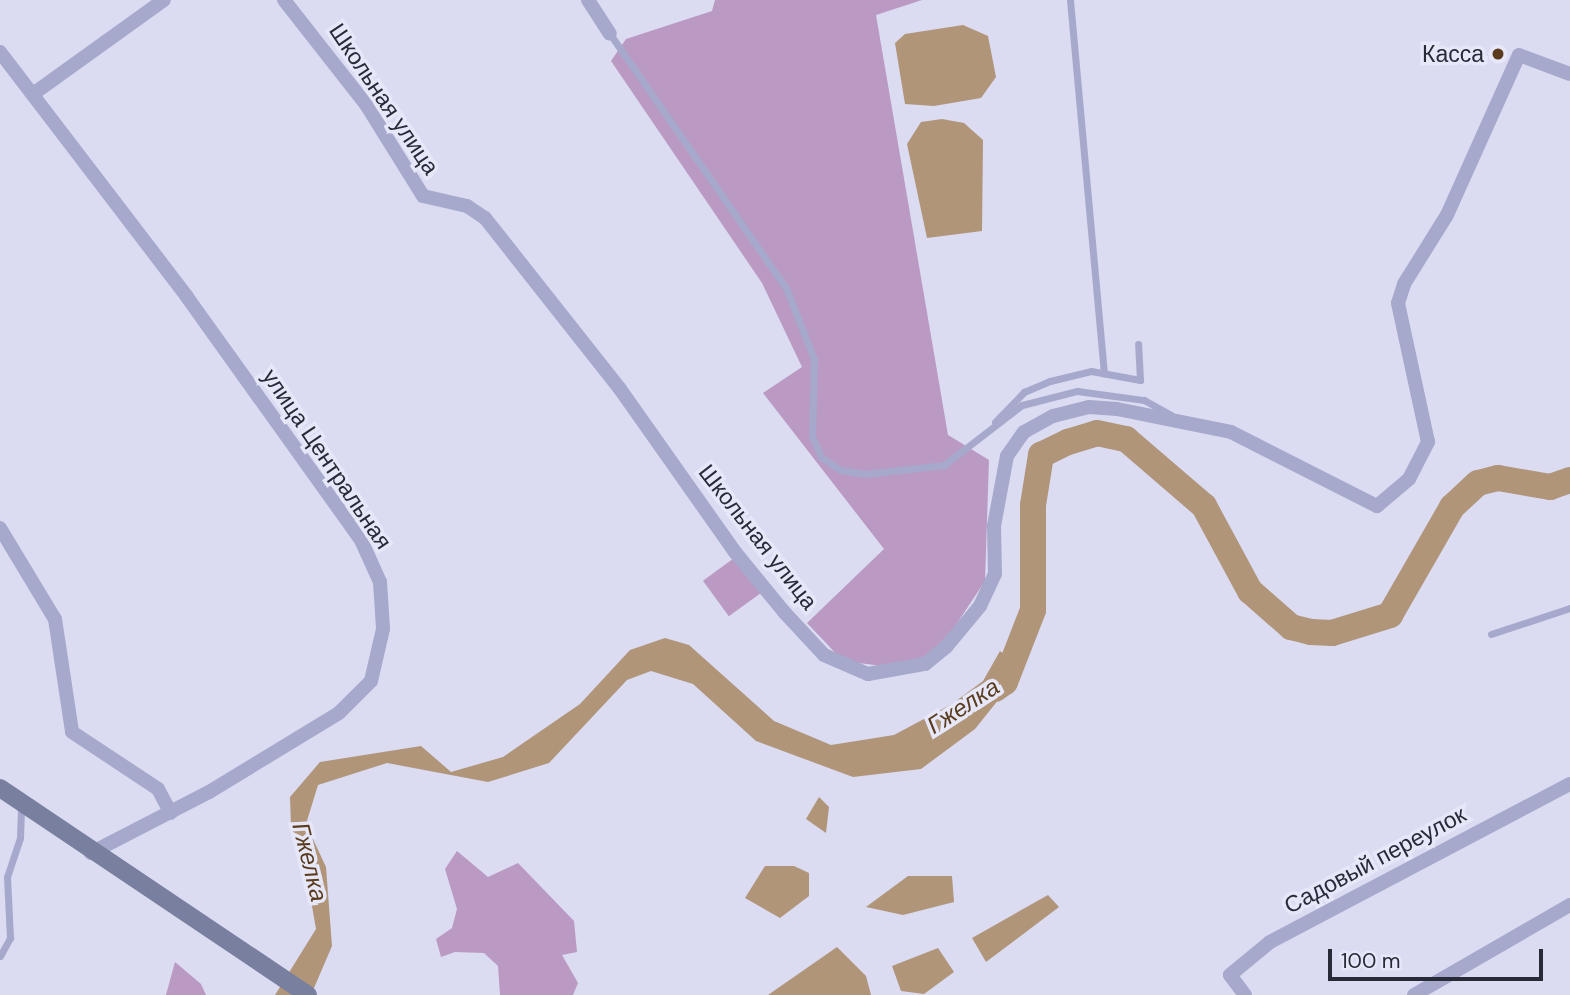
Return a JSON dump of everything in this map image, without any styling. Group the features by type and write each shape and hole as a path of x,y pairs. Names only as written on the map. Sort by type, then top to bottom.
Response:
{"main road":[{"path":"0,788 91,853 259,960 308,995"}],"street":[{"path":"33,94 164,0"},
{"name":"Школьная улица","path":"284,0 367,106 423,197 467,206 485,218 620,389 735,552 824,655 843,666 868,674 925,664 946,647 980,606 995,574 994,526 1007,456 1024,432 1053,416 1088,407 1231,432 1377,506 1409,479 1428,442 1398,303 1404,284 1447,215 1519,55 1570,74"},
{"path":"588,0 610,34"},
{"name":"улица Центральная","path":"0,52 187,297 353,529 380,582 383,629 371,681 339,713 171,813 91,853"},
{"path":"0,528 55,619 72,732 158,789 171,813"},
{"name":"Садовый переулок","path":"1245,995 1230,975 1270,942 1570,784"},
{"path":"1414,995 1570,905"}],"lane":[{"path":"1070,0 1104,373"},
{"path":"610,34 786,288 814,359 812,436 821,457 840,470 865,474 919,472 944,465 1023,405 1077,391 1144,401 1191,426"},
{"path":"978,440 1024,392 1091,371 1140,380 1138,344"},
{"path":"1491,634 1570,608"},
{"path":"0,956 10,938 7,877 20,838 21,803"}],"shaded area":[{"path":"715,0 922,0 876,15 948,435 989,460 985,581 944,643 906,669 843,661 807,623 884,549 763,393 802,367 762,283 611,61 626,39 712,11"},
{"path":"741,553 767,589 729,616 703,581"},
{"path":"457,851 488,877 518,863 574,921 577,952 562,955 578,983 573,995 500,995 498,966 484,953 455,952 441,957 436,939 452,928 457,909 445,869"},
{"path":"175,962 201,984 206,995 166,995"}],"water":[{"path":"963,25 988,36 996,77 981,98 934,106 905,104 895,43 905,34"},
{"path":"942,119 964,123 983,140 982,231 927,238 907,144 921,122"},
{"path":"665,638 689,645 774,721 831,745 894,735 952,704 983,681 1000,651 1023,669 975,729 921,769 853,777 756,741 693,684 651,671 627,680 549,763 488,782 387,763 318,785 306,824 326,867 332,946 311,995 275,995 316,929 306,872 291,826 290,797 320,762 421,746 451,772 503,757 580,704 630,650"},
{"path":"819,797 829,807 826,833 806,819"},
{"path":"765,866 794,866 809,873 809,896 780,918 745,898"},
{"path":"908,876 952,876 954,902 903,915 866,907"},
{"path":"1048,895 1059,907 986,962 972,938"},
{"path":"837,947 866,976 871,995 768,995"},
{"path":"938,948 954,972 924,994 901,991 892,966"}],"waterway":[{"name":"Гжелка","path":"995,689 1005,682 1033,610 1033,505 1041,455 1068,442 1097,433 1126,439 1204,506 1250,591 1291,627 1311,632 1332,633 1390,615 1452,507 1478,483 1498,478 1550,487 1570,480"}],"place":[{"name":"Касса","path":"1498,54"}]}
